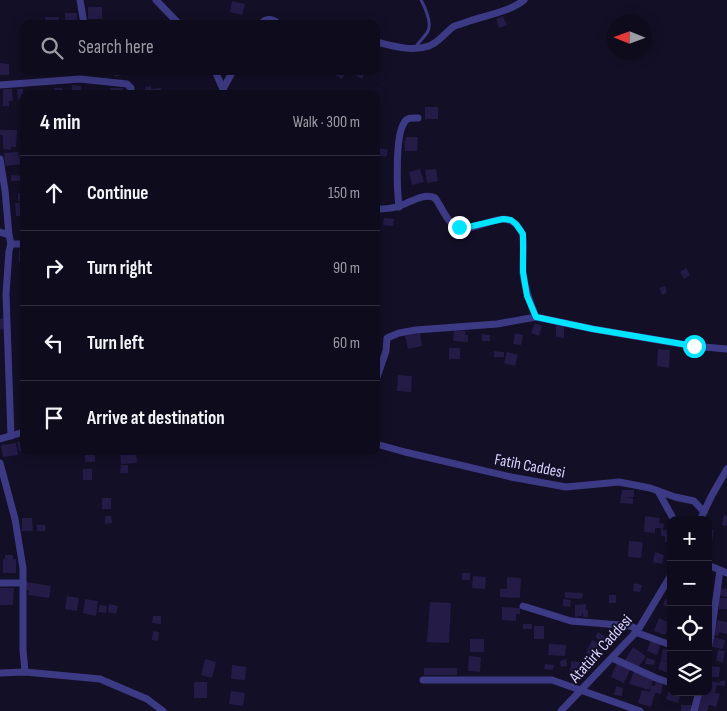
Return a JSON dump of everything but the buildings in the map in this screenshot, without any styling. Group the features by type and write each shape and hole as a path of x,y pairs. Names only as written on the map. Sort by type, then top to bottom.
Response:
{"street":[{"path":"80,0 83,20"},
{"path":"156,0 175,20"},
{"path":"380,43 398,47 416,48 429,46 439,40 454,26 516,6 524,0"},
{"path":"80,80 81,75"},
{"path":"216,75 222,90"},
{"path":"223,90 231,75"},
{"path":"0,85 80,80 127,84 131,90"},
{"path":"399,207 398,161 400,136 403,123 406,120 418,118"},
{"path":"0,159 11,244 4,336 11,436"},
{"path":"380,209 386,210 399,207 422,197 432,196 452,223 459,227 468,227 503,219 511,220 523,234 523,272 527,296 536,317"},
{"path":"0,232 9,235"},
{"path":"11,244 20,244"},
{"path":"380,368 386,351 387,338 398,333 456,326 497,324 536,317 593,329 694,346 727,349"},
{"path":"0,439 20,433"},
{"name":"Fatih Caddesi","path":"380,445 511,477 566,487 619,482 650,488 675,497 694,501 704,512"},
{"path":"0,463 15,519 23,568 23,650 25,672"},
{"path":"702,516 727,469"},
{"path":"658,491 672,516"},
{"path":"712,567 724,572 712,635"},
{"name":"Atatürk Caddesi","path":"561,711 637,631 667,582"},
{"path":"0,583 23,583"},
{"path":"523,606 571,621 631,626 637,631 667,643"},
{"path":"612,658 667,682"},
{"path":"0,673 25,672 100,679 147,699 163,711"},
{"path":"423,680 552,680 640,711"},
{"path":"694,711 698,696"}],"lane":[{"path":"416,48 430,27 420,0"}],"route":[{"path":"459,227 468,227 503,219 511,220 516,224 523,234 523,272 527,296 536,317 593,329 694,346"}]}
